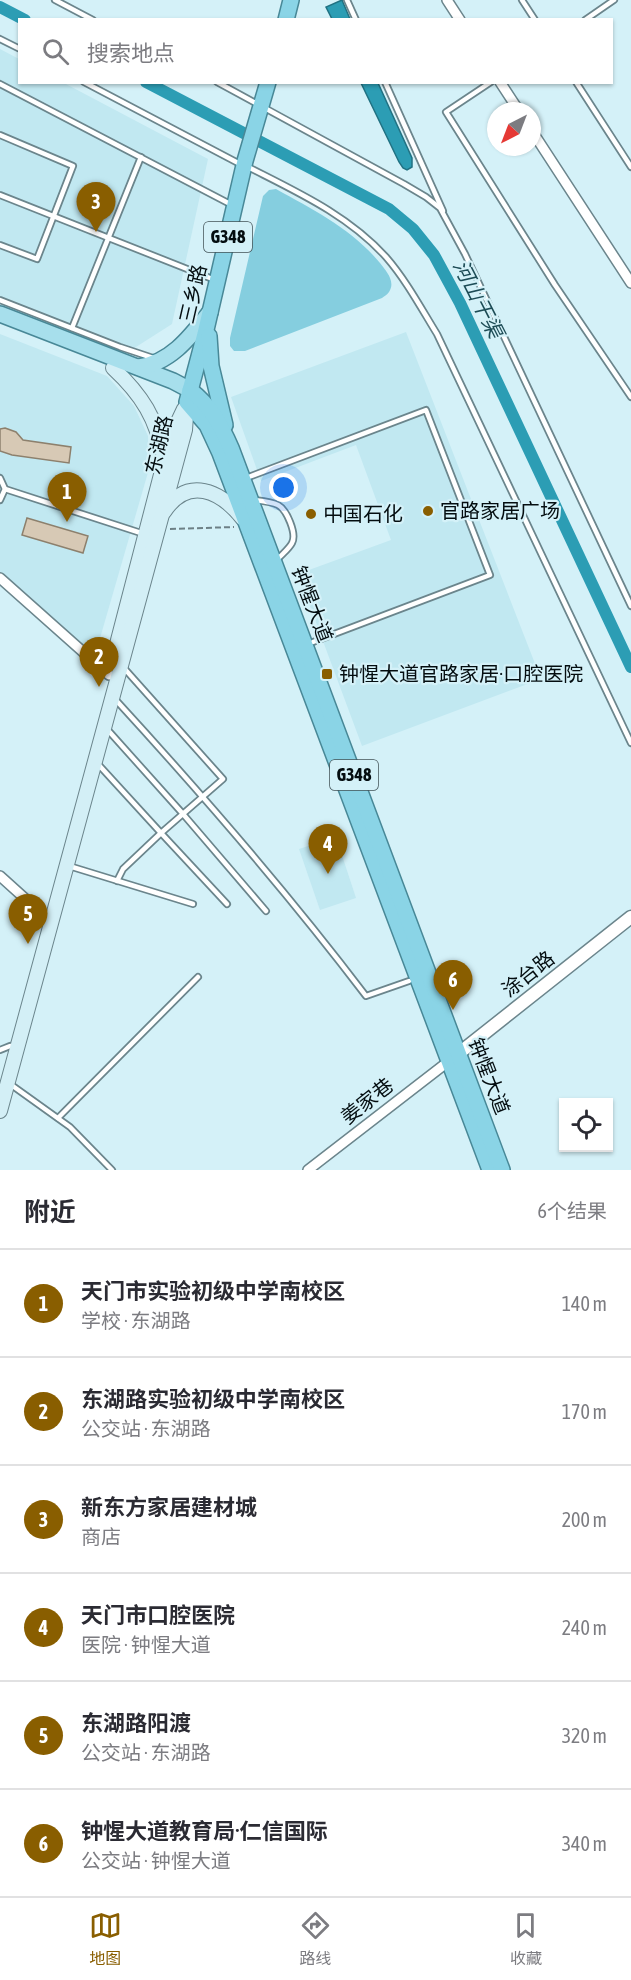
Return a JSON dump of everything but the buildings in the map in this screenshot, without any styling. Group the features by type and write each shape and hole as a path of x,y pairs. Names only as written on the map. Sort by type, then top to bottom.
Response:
{"highway":[{"path":"286,18 291,0"},
{"name":"G348","path":"245,163 267,84"},
{"name":"三乡路","path":"188,396 245,163"},
{"path":"210,312 209,337 212,366 231,448"},
{"name":"钟惺大道","path":"188,396 205,403 218,421 231,448 453,1058 490,1170"},
{"name":"钟惺大道","path":"188,396 215,440 326,746 453,1058 502,1170"},
{"path":"274,563 294,591 313,642 453,1058 480,1170"},
{"path":"326,746 409,981 453,1058 511,1170"}],"main road":[{"path":"138,367 162,360 187,340 210,312"},
{"name":"钟惺大道","path":"0,314 173,381 188,396"},
{"name":"钟惺大道","path":"0,325 188,396"},
{"path":"113,368 135,390 146,406 159,435 164,463"},
{"name":"东湖路","path":"4,1084 5,1048 66,865 113,696 155,530 164,463 188,396"},
{"name":"东湖路","path":"0,1111 4,1084 109,675 185,430 188,396"},
{"path":"155,530 173,501 197,490 213,493 228,502 248,526"}],"street":[{"path":"447,0 459,18"},
{"path":"502,84 513,102"},
{"path":"541,145 631,283"},
{"path":"0,578 109,675"},
{"path":"0,876 48,919"},
{"name":"涂台路","path":"453,1058 631,917"},
{"name":"姜家巷","path":"308,1170 453,1058"}],"lane":[{"path":"55,0 89,18"},
{"path":"347,0 355,18"},
{"path":"522,0 534,18"},
{"path":"588,18 614,0"},
{"path":"0,39 18,48"},
{"path":"0,84 235,206"},
{"path":"88,84 313,200 349,223 386,257 415,297 437,334 631,743"},
{"path":"221,84 426,197 440,208 470,265 631,606"},
{"path":"386,84 449,224"},
{"path":"488,84 446,112 555,285 631,397"},
{"path":"577,84 631,167"},
{"path":"0,135 73,165 37,259 0,245"},
{"path":"72,328 141,157"},
{"path":"0,195 218,280"},
{"path":"0,300 142,356 162,360"},
{"path":"243,480 426,410 490,575 313,642"},
{"path":"0,478 5,489 0,500"},
{"path":"5,489 155,530"},
{"path":"250,499 281,507 292,531 292,543 274,563"},
{"path":"117,881 123,869 223,779 121,665"},
{"path":"113,696 203,796 308,920 366,996 409,981"},
{"path":"104,726 266,911"},
{"path":"95,761 227,904"},
{"path":"66,865 193,904"},
{"path":"58,1118 198,978"},
{"path":"4,1084 70,1127 112,1170"}],"path":[{"path":"155,530 248,526"}],"shaded area":[{"path":"342,0 350,18 332,18 326,7"},
{"path":"0,49 18,58 18,84 66,84 208,159 172,324 125,354 0,305"},
{"path":"361,84 378,84 412,158 412,167 407,170 399,162"},
{"path":"276,189 332,221 357,240 380,263 391,280 391,288 382,298 245,351 234,351 230,346 230,338 263,196 269,190"},
{"name":"官路家居广场","path":"406,332 541,679 362,746 298,574 391,540 356,445 261,481 231,397"},
{"path":"0,334 107,376 134,406 148,436 149,469 94,659 0,575"},
{"path":"336,837 356,898 320,910 299,849"}],"waterway":[{"name":"河山干渠","path":"0,7 21,18"},
{"name":"河山干渠","path":"150,84 389,209 413,229 434,255 460,303 631,667"}],"place":[{"name":"新东方家居建材城","path":"96,232"},
{"name":"官路家居广场","path":"428,511"},
{"name":"中国石化","path":"311,514"},
{"name":"天门市实验初级中学南校区","path":"67,522"},
{"name":"钟惺大道官路家居·口腔医院","path":"327,674"},
{"name":"东湖路实验初级中学南校区","path":"99,687"},
{"name":"天门市口腔医院","path":"328,874"},
{"name":"东湖路阳渡","path":"28,944"},
{"name":"钟惺大道教育局·仁信国际","path":"453,1010"}]}
